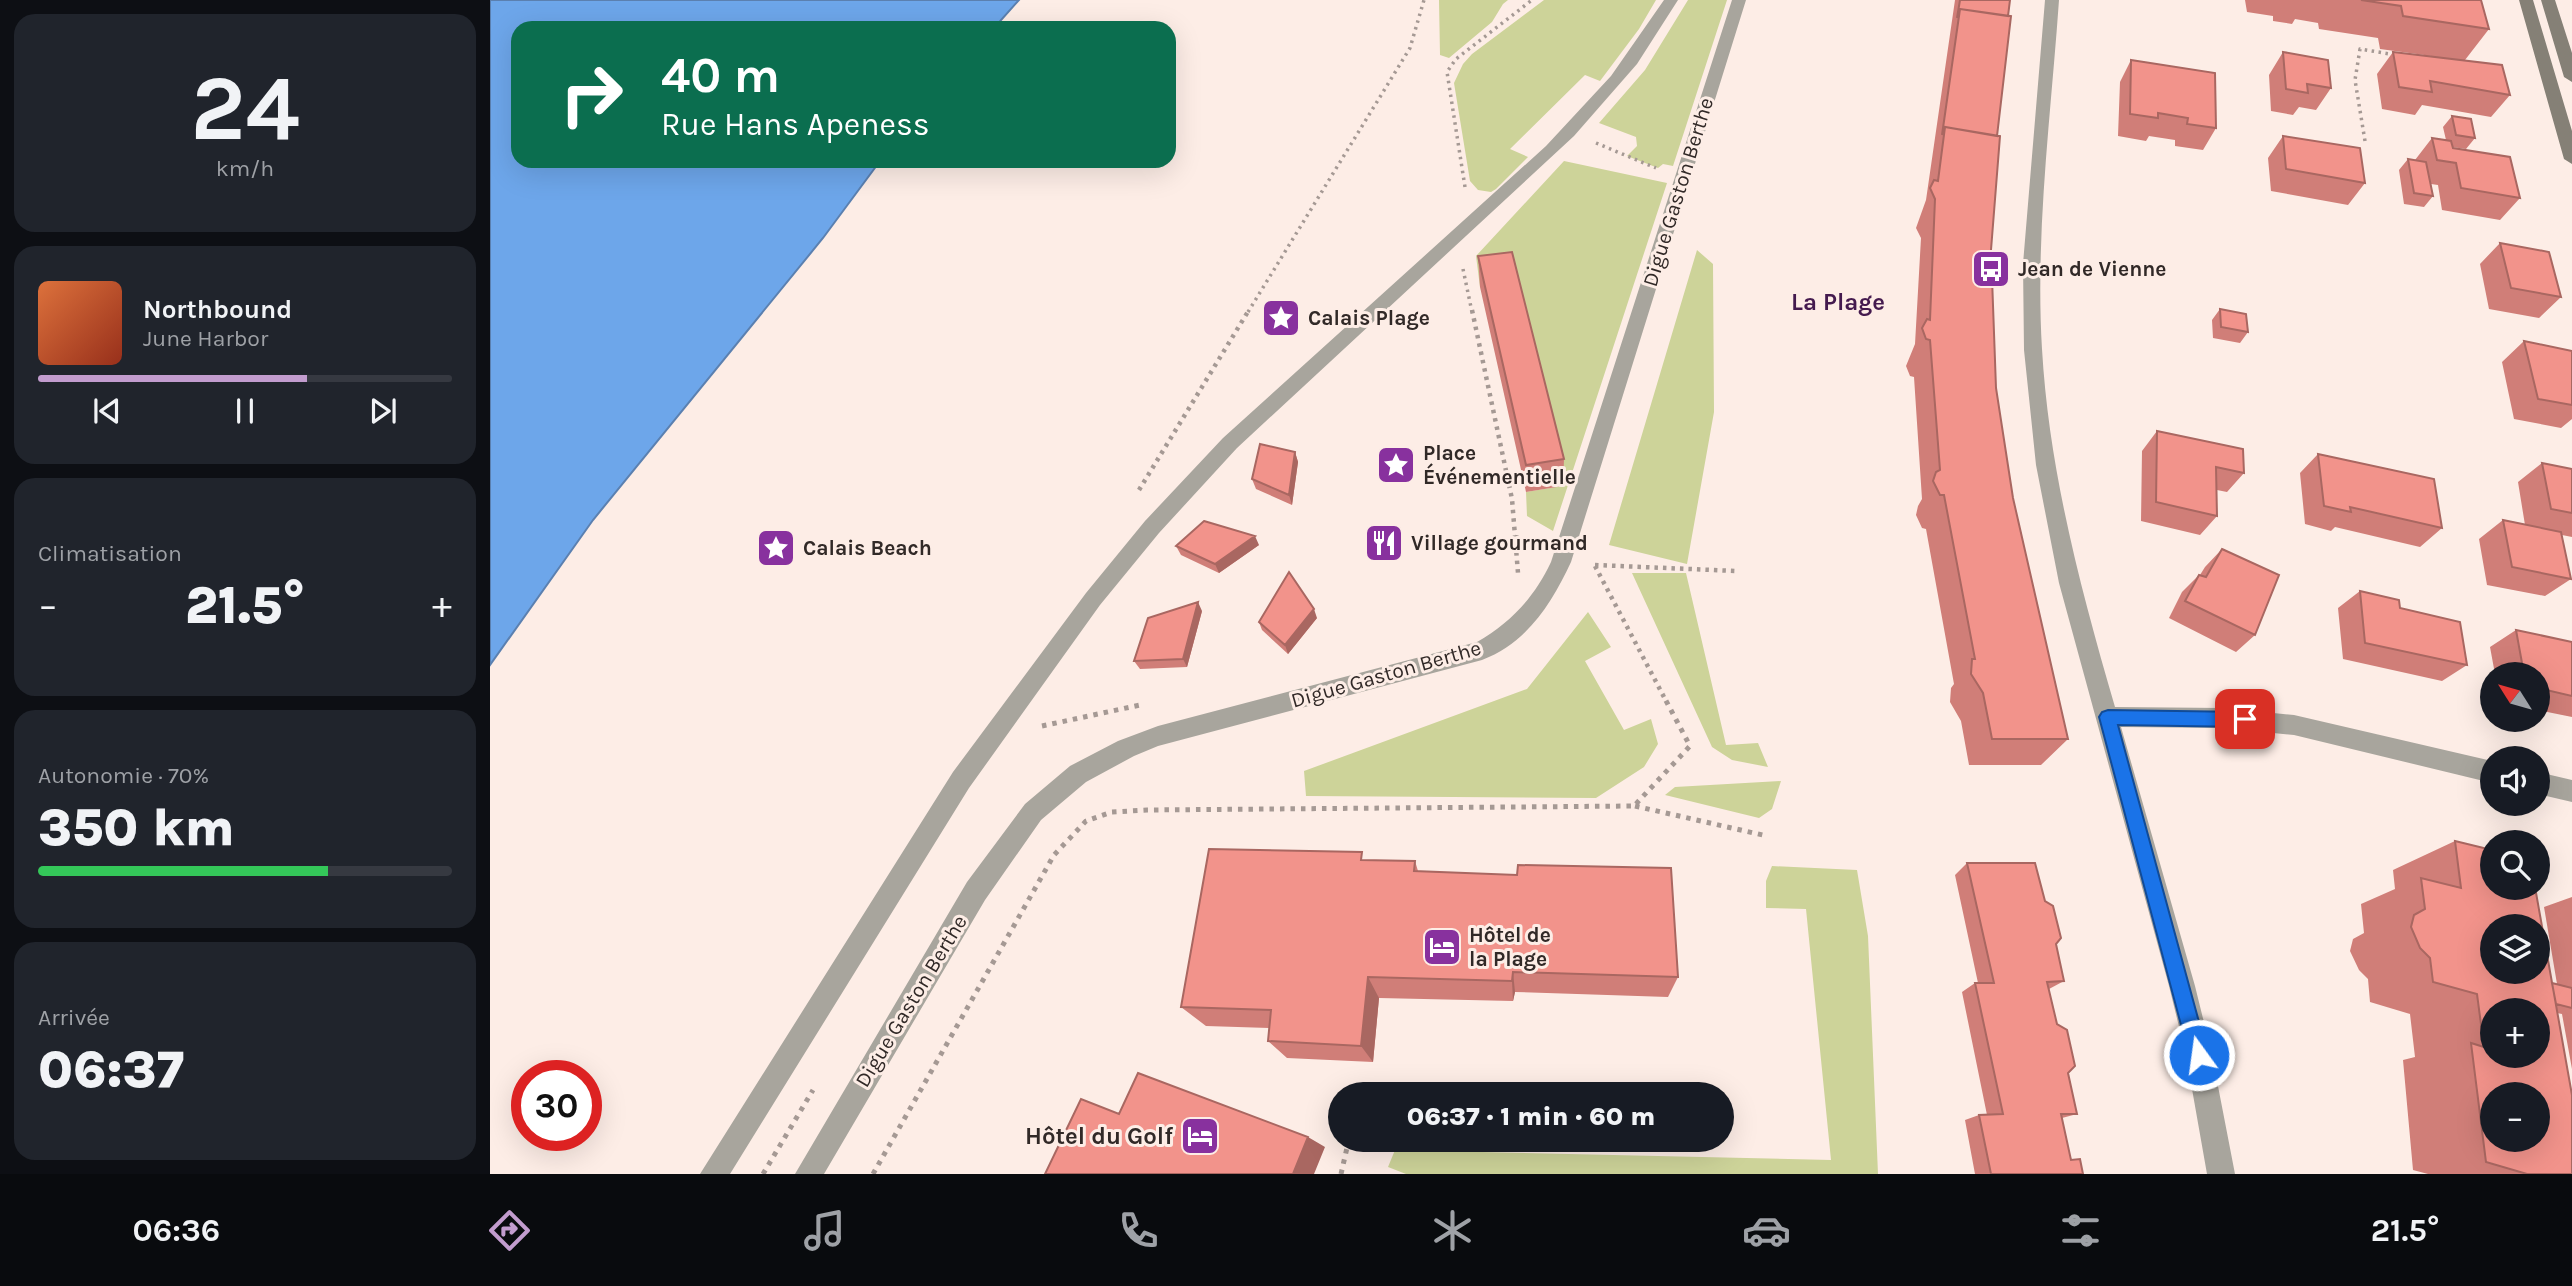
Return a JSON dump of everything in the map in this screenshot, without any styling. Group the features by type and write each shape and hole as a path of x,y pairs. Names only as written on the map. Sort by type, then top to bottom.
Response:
{"street":[{"path":"714,1174 961,780 1093,599 1152,527 1209,464 1570,132 1639,52 1671,0"},
{"name":"Digue Gaston Berthe","path":"809,1174 987,873 1033,813 1078,774 1100,761 1158,736 1482,650 1506,636 1538,607 1550,588 1564,552 1739,0"},
{"path":"2052,0 2032,264 2033,350 2053,507 2069,583 2182,986 2199,1055 2221,1174"},
{"path":"2526,0 2572,159"},
{"path":"2548,0 2572,77"},
{"path":"2108,717 2224,718 2294,725 2480,769"},
{"path":"2550,786 2572,791"}],"path":[{"path":"1135,496 1410,48 1424,0"},
{"path":"1476,221 1462,174 1447,72 1456,59 1532,0"},
{"path":"2365,141 2355,80 2360,49 2400,55"},
{"path":"1570,132 1682,179"},
{"path":"1452,243 1466,274 1512,499 1518,577"},
{"path":"1515,537 1549,545 1594,565 1737,571"},
{"path":"1594,565 1690,746 1634,806"},
{"path":"994,735 1150,702"},
{"path":"873,1174 1054,855 1086,821 1112,812 1147,810 1634,806 1767,836"},
{"path":"1341,1174 1346,1152"}],"green space":[{"path":"1439,0 1508,0 1492,22 1449,58 1440,55"},
{"path":"1544,0 1656,0 1639,29 1600,81 1585,75 1510,149 1528,157 1496,189 1491,192 1478,190 1470,181 1454,83 1463,64 1472,54"},
{"path":"1688,0 1727,0 1673,166 1663,164 1658,168 1627,156 1637,146 1636,137 1599,123 1645,70"},
{"path":"1564,161 1667,183 1553,531 1527,516 1526,492 1562,486 1512,282 1480,287 1476,256"},
{"path":"1697,250 1713,264 1714,412 1687,564 1609,545"},
{"path":"1632,573 1686,573 1726,745 1758,743 1768,767 1732,760 1712,747"},
{"path":"1588,612 1611,647 1585,661 1624,730 1651,719 1658,744 1644,767 1596,798 1306,796 1304,771 1527,689"},
{"path":"1781,781 1772,809 1759,818 1665,795 1675,787"},
{"path":"1772,866 1857,870 1868,936 1878,1174 1406,1174 1388,1167 1394,1152 1831,1160 1806,909 1766,908 1766,881"}],"water":[{"path":"490,0 1019,0 1000,21 511,21 511,168 875,168 823,238 593,520 490,665"}],"building":[{"path":"1960,0 2010,0 2008,16 1960,9 1957,18"},
{"path":"2361,0 2481,0 2489,29 2403,16 2401,6"},
{"path":"1960,9 2011,16 1997,136 1945,127 1942,135"},
{"path":"2283,52 2328,60 2331,88 2307,84 2308,93 2286,89"},
{"path":"2393,52 2502,65 2510,95 2430,81 2432,92 2399,87"},
{"path":"2131,60 2215,73 2216,128 2187,124 2188,118 2158,113 2158,118 2130,114"},
{"path":"2452,116 2471,119 2475,138 2456,135"},
{"path":"1945,127 2000,136 1991,250 1996,388 2013,498 2068,739 1992,739 1983,693 1971,674 1972,659 1975,659 1944,495 1940,495 1933,481 1936,472 1940,470 1930,340 1926,339 1922,328 1927,319 1930,320 1935,199 1930,188 1934,180 1938,181"},
{"path":"2283,136 2360,148 2365,183 2286,169"},
{"path":"2432,138 2451,141 2453,148 2510,157 2520,198 2461,188 2456,163 2437,160"},
{"path":"2408,159 2426,162 2433,196 2414,193"},
{"path":"2500,243 2549,252 2561,297 2511,288"},
{"path":"1512,252 1564,459 1526,465 1478,256"},
{"path":"2220,309 2246,314 2248,332 2221,327"},
{"path":"2524,341 2572,351 2572,405 2538,399"},
{"path":"2157,431 2243,449 2244,473 2216,467 2217,516 2156,502"},
{"path":"1260,444 1295,452 1289,495 1252,479"},
{"path":"2318,454 2434,479 2442,528 2350,507 2351,512 2324,506"},
{"path":"2542,463 2572,469 2572,513 2551,509"},
{"path":"2503,520 2561,532 2571,579 2512,567"},
{"path":"1204,521 1255,536 1215,564 1176,546"},
{"path":"2222,549 2279,575 2255,635 2185,601 2199,575 2206,577"},
{"path":"1289,572 1314,609 1285,645 1259,622"},
{"path":"2360,591 2399,600 2400,608 2460,622 2467,665 2365,643"},
{"path":"1198,602 1183,659 1134,661 1148,618"},
{"path":"2516,630 2572,642 2572,696 2550,691 2550,662 2522,662"},
{"path":"2455,841 2480,847 2480,900 2537,900 2540,914 2480,914 2480,984 2550,984 2550,971 2572,1095 2572,1174 2527,1174 2486,1162 2485,1152 2550,1152 2550,1082 2480,1082 2480,1114 2471,1043 2480,1046 2480,1068 2550,1068 2550,998 2480,998 2480,1017 2477,994 2433,982 2430,958 2420,948 2411,927 2414,915 2425,909 2421,878 2461,888"},
{"name":"Hôtel de la Plage","path":"1209,849 1362,852 1361,860 1415,861 1414,871 1517,875 1518,865 1671,868 1678,977 1513,972 1512,981 1368,977 1361,1046 1268,1041 1271,1010 1181,1007"},
{"path":"1967,863 2035,863 2045,901 2053,906 2061,938 2056,944 2064,981 2047,982 2057,1024 2067,1030 2075,1066 2068,1073 2077,1114 2061,1114 2071,1160 2080,1159 2083,1174 1991,1174 1979,1115 2003,1114 1975,983 1994,983"},
{"path":"2552,983 2572,988 2572,1008 2556,1004"},
{"name":"Hôtel du Golf","path":"1138,1073 1308,1137 1293,1174 1045,1174 1081,1099 1119,1114"}],"place":[{"name":"Jean de Vienne","path":"1991,269"},
{"name":"Calais Plage","path":"1281,318"},
{"name":"Place Événementielle","path":"1396,465"},
{"name":"Village gourmand","path":"1384,543"},
{"name":"Calais Beach","path":"776,548"},
{"name":"Hôtel de la Plage","path":"1442,947"},
{"name":"Hôtel du Golf","path":"1200,1136"}],"district":[{"name":"La Plage","path":"1838,302"}],"route":[{"path":"2199,1055 2108,717 2245,719"}]}
